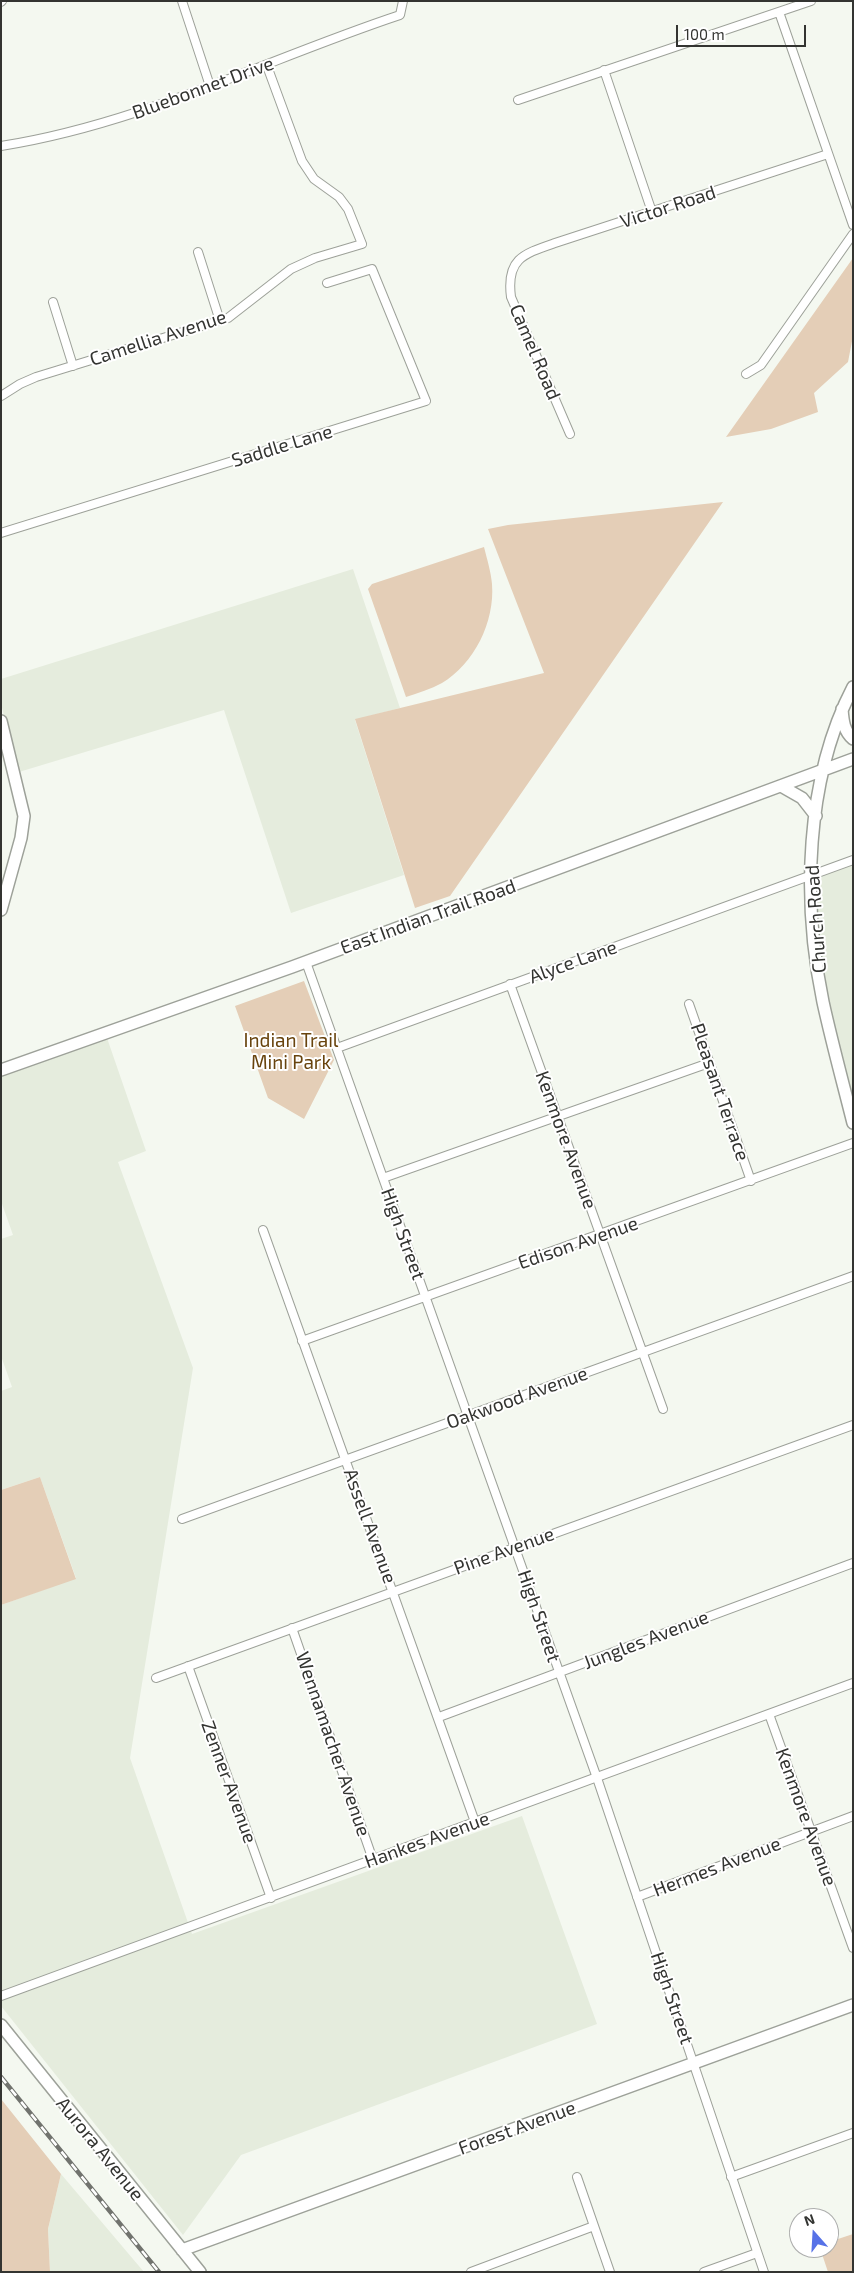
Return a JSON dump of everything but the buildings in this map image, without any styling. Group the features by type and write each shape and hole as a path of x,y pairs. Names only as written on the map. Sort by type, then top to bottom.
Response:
{"street":[{"path":"182,1 210,86"},
{"name":"Bluebonnet Drive","path":"1,146 67,134 267,66 400,15 403,1"},
{"path":"518,100 811,1"},
{"path":"779,12 853,225"},
{"name":"Camellia Avenue","path":"1,396 20,384 228,318 291,269 315,258 362,244 348,209 339,197 314,179 302,161 267,66"},
{"path":"604,70 652,212"},
{"name":"Victor Road","path":"513,268 521,258 532,251 828,154"},
{"path":"746,374 761,365 853,234"},
{"path":"198,252 220,321"},
{"name":"Saddle Lane","path":"1,533 426,400 372,268 326,283"},
{"name":"Camel Road","path":"513,268 510,284 511,297 570,434"},
{"path":"54,302 73,366"},
{"name":"Church Road","path":"853,687 842,709 823,771 810,876 816,952 823,1000 853,1123"},
{"path":"842,709 844,726 847,734 853,739"},
{"path":"1,721 24,816 1,910"},
{"name":"East Indian Trail Road","path":"1,1070 306,962 853,759"},
{"path":"781,786 802,798 816,816"},
{"name":"Alyce Lane","path":"336,1048 853,860"},
{"name":"High Street","path":"306,962 516,1547 764,2272"},
{"name":"Kenmore Avenue","path":"510,984 663,1409"},
{"name":"Pleasant Terrace","path":"689,1004 750,1181"},
{"path":"382,1178 709,1063"},
{"name":"Edison Avenue","path":"302,1341 853,1143"},
{"name":"Assell Avenue","path":"263,1230 476,1822"},
{"name":"Oakwood Avenue","path":"182,1519 853,1276"},
{"name":"Pine Avenue","path":"156,1678 853,1425"},
{"name":"Jungles Avenue","path":"439,1717 853,1563"},
{"name":"Wennamacher Avenue","path":"292,1628 374,1860"},
{"name":"Zenner Avenue","path":"188,1666 270,1898"},
{"name":"Hankes Avenue","path":"1,1996 853,1683"},
{"name":"Kenmore Avenue","path":"769,1714 853,1948"},
{"name":"Hermes Avenue","path":"637,1897 853,1816"},
{"name":"Forest Avenue","path":"182,2250 853,2005"},
{"name":"Aurora Avenue","path":"1,2025 200,2272"},
{"path":"730,2176 853,2133"},
{"path":"577,2177 610,2272"},
{"path":"471,2272 594,2226"},
{"path":"704,2272 757,2253"}],"shaded area":[{"path":"353,569 400,708 355,720 404,875 291,913 224,710 19,772 1,704 1,679"},
{"path":"853,863 853,1107 826,1000 813,878"},
{"path":"107,1038 146,1151 118,1162 193,1368 130,1758 192,1934 522,1816 597,2024 241,2155 183,2235 1,2006 1,1605 76,1578 40,1477 1,1490 1,1391 12,1387 1,1356 1,1239 13,1235 1,1201 1,1076"},
{"path":"61,2174 144,2272 50,2272 48,2229"}],"green space":[{"path":"853,258 853,336 848,362 814,393 818,412 771,429 726,437"},
{"path":"723,502 450,896 415,908 355,719 544,673 488,529 508,525"},
{"path":"484,547 492,584 492,598 490,613 480,641 464,665 453,675 438,685 406,697 368,589 372,584"},
{"name":"Indian Trail Mini Park","path":"304,981 334,1060 304,1119 268,1098 235,1006"},
{"path":"40,1477 76,1579 1,1605 1,1490"},
{"path":"1,2099 61,2174 48,2229 50,2272 1,2272"},
{"path":"853,2234 853,2272 828,2272 823,2258 839,2258 839,2239"}],"railway":[{"path":"1,2077 159,2272"}]}
